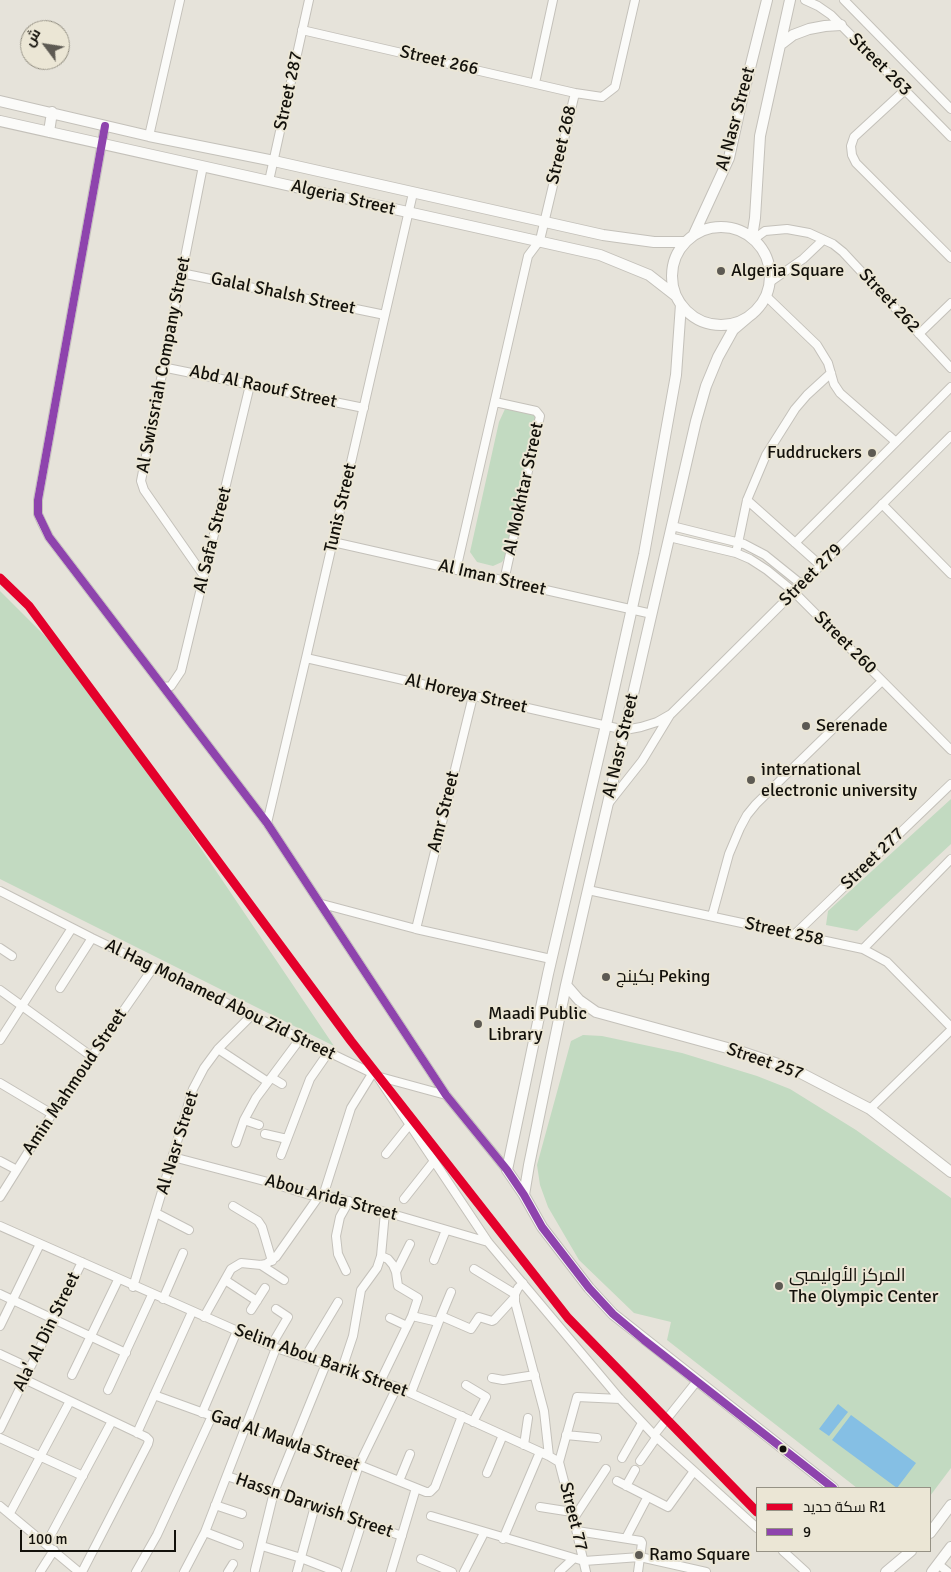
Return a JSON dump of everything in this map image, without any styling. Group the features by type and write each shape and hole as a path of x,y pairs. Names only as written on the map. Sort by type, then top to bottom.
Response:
{"street":[{"path":"149,136 180,0"},
{"name":"Street 287","path":"269,181 309,0"},
{"path":"535,83 553,0"},
{"name":"Street 268","path":"540,240 575,92 602,97 615,87 635,0"},
{"name":"Al Nasr Street","path":"694,234 729,158 740,104 767,0"},
{"name":"Al Nasr Street","path":"753,238 760,136 790,0"},
{"name":"Street 263","path":"805,0 818,6 841,25 951,137"},
{"name":"Street 263","path":"844,0 951,109"},
{"path":"780,44 793,35 808,29 841,25"},
{"name":"Street 266","path":"302,30 575,92"},
{"path":"905,90 854,137 851,146 852,155 856,163 951,258"},
{"name":"Algeria Street","path":"0,101 149,136 274,161 612,236 654,242 685,242"},
{"path":"49,132 52,112"},
{"name":"Algeria Street","path":"0,122 540,240 600,255 649,275 678,300"},
{"path":"105,126 38,500 38,514 48,537 267,822 446,1094 507,1170 542,1227 589,1288 613,1314 832,1487"},
{"name":"Al Swissriah Company Street","path":"203,166 141,481 144,490 204,576"},
{"name":"Tunis Street","path":"267,822 413,193"},
{"path":"724,226 738,230 753,238 764,252 769,266 770,282 761,305 742,320 729,324 715,325 702,321 690,314 678,300 672,274 678,252 685,242 694,234 708,228 724,226"},
{"name":"Street 262","path":"753,238 765,231 787,229 809,233 833,244 843,252 951,368"},
{"path":"456,570 528,256 540,240"},
{"path":"770,282 803,259 823,240"},
{"name":"Galal Shalsh Street","path":"181,273 385,315"},
{"path":"766,296 817,345 825,358 834,384 840,393 896,442"},
{"name":"Al Nasr Street","path":"507,1170 551,959 644,554 676,376 678,300"},
{"path":"919,334 951,303"},
{"name":"Al Nasr Street","path":"524,1195 528,1165 566,985 706,386 733,330 753,313"},
{"name":"Abd Al Raouf Street","path":"162,367 364,408"},
{"path":"736,553 747,500 766,456 784,424 807,395 831,373"},
{"name":"Al Safa' Street","path":"164,687 171,686 181,671 250,384"},
{"path":"795,543 951,387"},
{"name":"Al Mokhtar Street","path":"495,402 536,411 540,416 504,581"},
{"name":"Street 279","path":"608,805 642,761 671,714 951,436"},
{"path":"747,500 820,565"},
{"path":"882,504 951,574"},
{"path":"671,532 737,542 765,555 801,584"},
{"name":"Street 260","path":"671,532 736,553 759,564 794,592 951,750"},
{"name":"Al Iman Street","path":"333,542 630,611 652,614"},
{"name":"Al Horeya Street","path":"306,658 625,730"},
{"path":"712,916 731,847 747,816 882,681"},
{"name":"Amr Street","path":"416,929 472,696"},
{"name":"Street 279","path":"625,730 657,722 671,714"},
{"name":"Street 277","path":"795,934 951,784"},
{"path":"863,949 951,859"},
{"name":"Street 258","path":"588,890 863,949 887,962 951,1029"},
{"path":"0,901 2,892"},
{"name":"Al Hag Mohamed Abou Zid Street","path":"2,892 153,968 375,1075 446,1094"},
{"path":"322,904 416,929 551,959"},
{"path":"0,1040 72,928"},
{"path":"60,988 92,938"},
{"path":"0,948 12,956"},
{"name":"Amin Mahmoud Street","path":"0,1197 52,1114 153,968"},
{"name":"Street 257","path":"566,985 579,1000 596,1012 742,1052 793,1069 870,1109 951,1172"},
{"path":"0,990 91,1056"},
{"name":"Al Nasr Street","path":"134,1287 193,1089 204,1068 218,1049 252,1016"},
{"path":"870,1109 951,1029"},
{"path":"236,1143 244,1120 256,1098 300,1039"},
{"path":"218,1049 270,1080 282,1084"},
{"path":"281,1155 310,1079 328,1053"},
{"path":"204,1317 234,1266 241,1263 260,1265 272,1261 280,1253 321,1196 351,1108 375,1075 410,1124 488,1242 620,1399 655,1436 756,1527"},
{"path":"0,1083 52,1114"},
{"path":"244,1120 259,1125"},
{"path":"386,1154 410,1124"},
{"path":"265,1134 287,1139"},
{"name":"Abou Arida Street","path":"173,1158 321,1196 334,1197 488,1242"},
{"path":"0,1161 17,1170"},
{"path":"404,1199 434,1161"},
{"path":"346,1271 338,1254 336,1236 340,1218 349,1201"},
{"path":"233,1206 252,1216 262,1227 272,1261"},
{"path":"342,1369 353,1336 361,1290 377,1268 381,1256 385,1212"},
{"path":"156,1213 189,1230"},
{"name":"Selim Abou Barik Street","path":"0,1226 237,1332 274,1347 397,1387 549,1456 558,1462"},
{"path":"434,1260 446,1230"},
{"path":"0,1326 40,1244"},
{"path":"396,1272 410,1244"},
{"path":"163,1299 183,1253"},
{"path":"380,1382 412,1316 418,1298 398,1286 396,1272 388,1259 381,1256"},
{"name":"Ala' Al Din Street","path":"0,1429 3,1415 30,1368 82,1262"},
{"path":"260,1265 284,1280"},
{"path":"474,1269 515,1295 544,1411 549,1456"},
{"path":"72,1375 118,1280"},
{"path":"225,1280 257,1301"},
{"path":"412,1316 440,1319 471,1329 479,1317 494,1320 523,1283"},
{"path":"251,1310 265,1288"},
{"path":"411,1394 451,1292"},
{"path":"0,1294 126,1353"},
{"path":"108,1390 152,1295"},
{"path":"305,1357 338,1302"},
{"path":"184,1572 205,1532 246,1428 274,1347 288,1317 276,1309"},
{"path":"137,1433 192,1312"},
{"path":"390,1318 407,1326"},
{"path":"202,1413 237,1332"},
{"path":"0,1354 30,1368"},
{"path":"256,1570 274,1492 326,1364"},
{"path":"492,1378 503,1380 534,1375"},
{"path":"0,1506 81,1572 149,1440 24,1379"},
{"path":"640,1461 655,1436 697,1381"},
{"path":"466,1384 486,1397 473,1422"},
{"path":"342,1516 359,1465 397,1387"},
{"name":"Gad Al Mawla Street","path":"154,1395 202,1413 359,1465 416,1488"},
{"path":"558,1462 576,1399 579,1396 620,1399"},
{"path":"10,1513 70,1401"},
{"path":"136,1572 157,1535 212,1416"},
{"path":"391,1572 416,1488 430,1492 435,1487 462,1416"},
{"path":"524,1445 528,1418"},
{"path":"46,1544 112,1421"},
{"path":"622,1458 642,1423"},
{"path":"487,1473 503,1435"},
{"path":"566,1435 597,1438"},
{"path":"0,1438 83,1476"},
{"path":"503,1539 540,1452"},
{"path":"399,1481 410,1454"},
{"name":"Street 77","path":"558,1462 586,1572"},
{"path":"540,1507 573,1515 606,1468"},
{"path":"626,1486 635,1470"},
{"path":"617,1481 647,1498 668,1507 694,1471"},
{"name":"Hassn Darwish Street","path":"227,1476 402,1536"},
{"path":"626,1538 647,1498"},
{"path":"216,1505 242,1514"},
{"path":"298,1572 315,1506"},
{"path":"931,1532 951,1506"},
{"path":"431,1516 573,1559 584,1561 640,1557 706,1572"},
{"path":"346,1572 362,1522"},
{"path":"577,1531 641,1541 638,1572"},
{"path":"205,1532 239,1545"},
{"path":"464,1572 484,1533"},
{"path":"262,1546 337,1572"},
{"path":"948,1572 935,1568 951,1547"},
{"path":"40,1572 54,1550"},
{"path":"784,1552 806,1572"},
{"path":"886,1572 905,1553"},
{"path":"421,1559 452,1572"},
{"path":"559,1572 573,1559"}],"green space":[{"path":"505,409 534,414 536,415 536,420 505,557 502,562 493,566 477,562 470,552 499,422"},
{"path":"0,591 84,675 334,1046 0,879"},
{"path":"951,799 951,844 857,931 826,925 828,911"},
{"name":"المركز الأوليمبى The Olympic Center","path":"583,1035 602,1036 682,1053 757,1076 790,1089 856,1130 951,1198 951,1468 931,1495 931,1487 856,1487 667,1340 671,1322 634,1313 579,1260 548,1207 540,1185 537,1165 571,1041"}],"water":[{"path":"838,1404 848,1412 829,1436 819,1429"},
{"path":"851,1415 916,1463 898,1487 896,1487 832,1440"}],"rail line":[{"name":"R1","path":"0,578 29,606 351,1041 568,1318 756,1511"}],"transit line":[{"name":"9","path":"105,126 38,500 38,514 49,537 267,823 446,1095 507,1170 542,1227 589,1288 613,1314 644,1340 832,1487"}],"place":[{"name":"Algeria Square","path":"721,271"},
{"name":"Fuddruckers","path":"872,453"},
{"name":"Serenade","path":"806,726"},
{"name":"international electronic university","path":"751,780"},
{"name":"بكينج Peking","path":"606,977"},
{"name":"Maadi Public Library","path":"478,1024"},
{"name":"المركز الأوليمبى The Olympic Center","path":"779,1286"},
{"name":"Ramo Square","path":"639,1555"}]}
